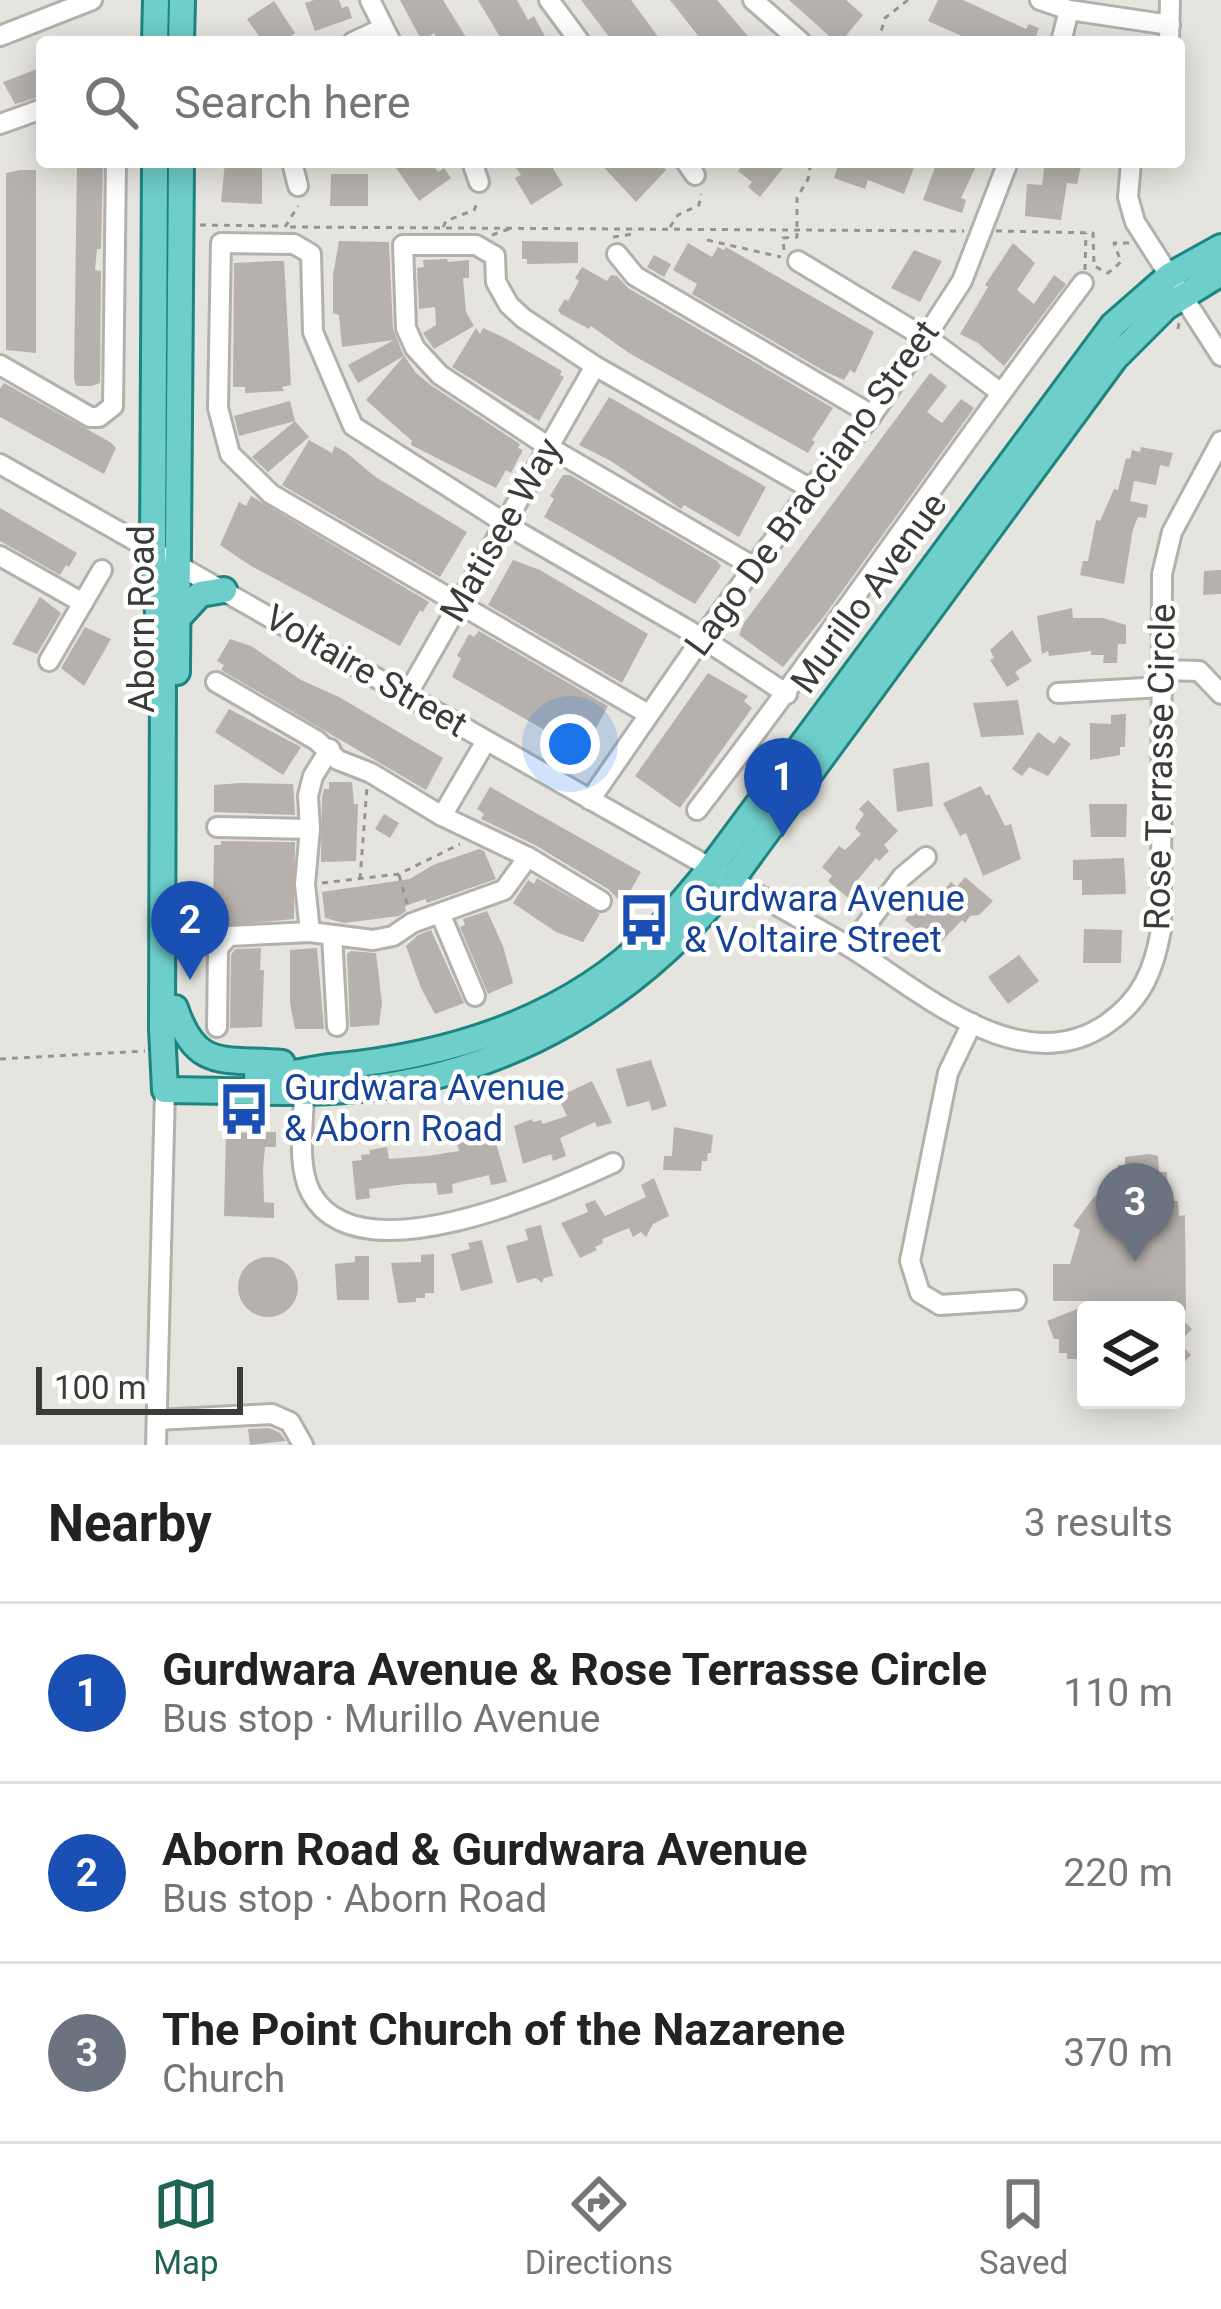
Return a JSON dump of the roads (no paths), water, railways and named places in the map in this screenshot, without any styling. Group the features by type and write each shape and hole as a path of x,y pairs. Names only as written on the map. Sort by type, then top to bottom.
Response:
{"main road":[{"path":"132,0 145,11 155,36"},
{"path":"155,36 156,0"},
{"path":"181,36 182,0"},
{"name":"Aborn Road","path":"155,168 153,553 164,674 161,1029 165,1083"},
{"name":"Aborn Road","path":"165,1083 175,1008 181,168"},
{"name":"Murillo Avenue","path":"165,1083 304,1091 406,1083 503,1056 546,1036 635,979 675,944 1113,325 1176,286 1221,248"},
{"name":"Murillo Avenue","path":"1176,286 1221,273"},
{"path":"178,618 200,594 224,590"},
{"name":"Murillo Avenue","path":"165,1083 271,1077 407,1060 484,1039 594,982 721,875"},
{"path":"175,1008 188,1041 203,1054 330,1067"}],"street":[{"path":"0,36 92,0"},
{"path":"370,0 387,35"},
{"path":"549,0 576,36"},
{"path":"753,0 794,36"},
{"path":"1040,0 1170,34 1169,0"},
{"path":"1062,36 1069,10"},
{"path":"0,124 36,111"},
{"path":"0,365 90,417 113,406 116,168"},
{"path":"293,168 298,196"},
{"path":"473,168 478,192"},
{"name":"Lago De Bracciano Street","path":"590,800 701,638 872,415 925,338 962,280 1006,168"},
{"path":"1131,168 1131,211 1221,356"},
{"path":"648,714 271,494 230,454 218,408 221,244 294,244 311,254 313,332 353,426 787,694"},
{"path":"757,568 549,447 440,375 415,347 406,328 403,245 476,245 495,256 496,282 509,305 595,366 811,489"},
{"path":"616,254 635,276 872,415"},
{"path":"789,257 925,338 1000,392"},
{"path":"697,810 787,694 1000,392 1083,283"},
{"name":"Matisee Way","path":"407,695 595,366"},
{"name":"Rose Terrasse Circle","path":"721,875 850,947 971,1023 1024,1042 1064,1042 1101,1028 1125,1011 1154,967 1161,930 1162,574 1172,532 1221,442"},
{"name":"Voltaire Street","path":"0,464 721,875"},
{"path":"0,556 83,603"},
{"path":"50,661 102,570"},
{"path":"1058,693 1198,671 1221,694"},
{"path":"216,682 330,749 338,760 528,856 601,901"},
{"path":"442,816 486,741"},
{"path":"310,932 304,884 310,829 306,816 313,776 330,749"},
{"path":"217,827 310,829"},
{"path":"217,1027 217,957 223,940 237,935 310,932 373,940 393,936 412,922 504,890 528,856"},
{"path":"850,947 902,877 926,857"},
{"path":"440,913 475,996"},
{"path":"332,935 337,1026"},
{"path":"971,1023 949,1073 910,1261 920,1293 940,1305 1016,1300"},
{"name":"Aborn Road","path":"156,1445 165,1083"},
{"path":"304,1091 304,1175 321,1207 345,1224 390,1228 448,1222 518,1204 613,1162"},
{"path":"157,1420 272,1414 290,1422 303,1445"}],"place":[{"name":"Gurdwara Avenue & Rose Terrasse Circle","path":"783,837"},
{"name":"Gurdwara Avenue & Voltaire Street","path":"644,920"},
{"name":"Aborn Road & Gurdwara Avenue","path":"190,980"},
{"name":"Gurdwara Avenue & Aborn Road","path":"244,1109"},
{"name":"The Point Church of the Nazarene","path":"1135,1262"}]}
